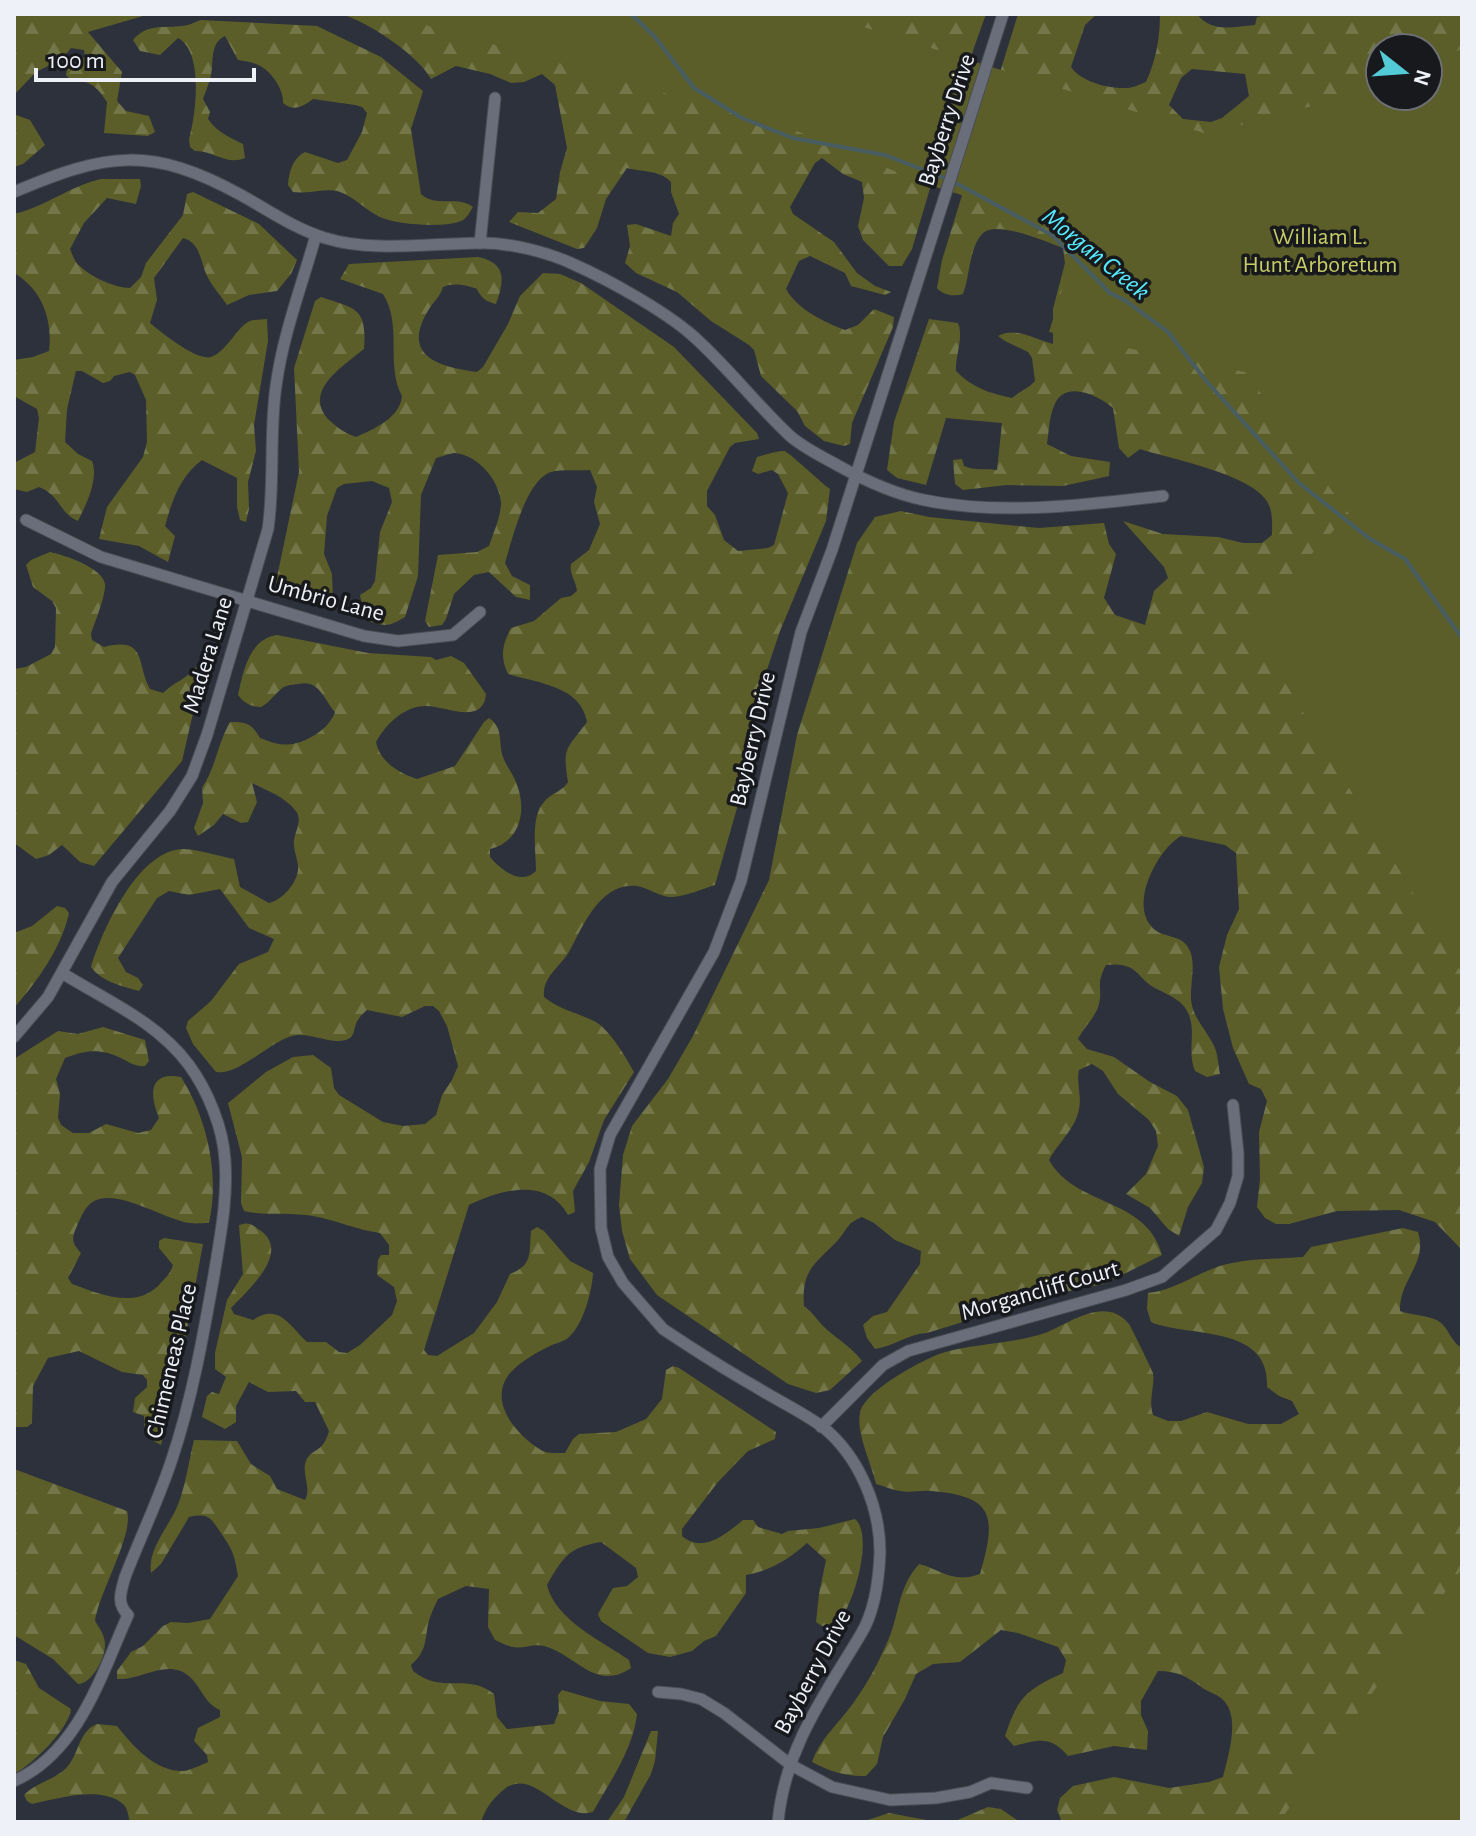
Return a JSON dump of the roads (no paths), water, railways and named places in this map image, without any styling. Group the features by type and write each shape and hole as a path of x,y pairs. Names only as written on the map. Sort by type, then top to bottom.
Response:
{"street":[{"name":"Bayberry Drive","path":"778,1822 791,1765 805,1727 862,1632 879,1576 880,1539 865,1482 821,1427 663,1329 623,1283 608,1257 601,1228 598,1201 600,1169 610,1135 714,952 741,881 801,632 832,550 1003,14"},
{"path":"480,243 495,98"},
{"path":"14,192 98,161 145,161 198,173 328,239 433,246 506,244 572,263 646,304 690,333 792,437 855,475 921,500 960,506 1087,505 1163,496"},
{"name":"Madera Lane","path":"14,1037 33,1017 62,973 112,882 170,811 192,776 263,552 272,505 275,389 316,235"},
{"name":"Umbrio Lane","path":"26,520 101,557 364,636 398,641 453,635 480,612"},
{"name":"Chimeneas Place","path":"14,1781 41,1765 65,1743 87,1706 128,1615 121,1606 120,1597 125,1577 172,1461 182,1424 204,1333 225,1203 225,1159 218,1128 190,1067 168,1041 130,1012 62,973"},
{"name":"Morgancliff Court","path":"821,1427 883,1365 908,1351 1126,1290 1162,1277 1216,1230 1230,1203 1238,1176 1239,1147 1233,1105"},
{"path":"658,1692 701,1699 791,1765 832,1787 890,1800 936,1798 970,1792 991,1783 1027,1788"}],"waterway":[{"name":"Morgan Creek","path":"631,14 654,36 694,88 742,118 793,138 885,155 952,181 1052,235 1110,293 1168,332 1207,382 1299,483 1370,539 1405,559 1462,638"}],"park label":[{"name":"William L. Hunt Arboretum","path":"1320,251"}]}
